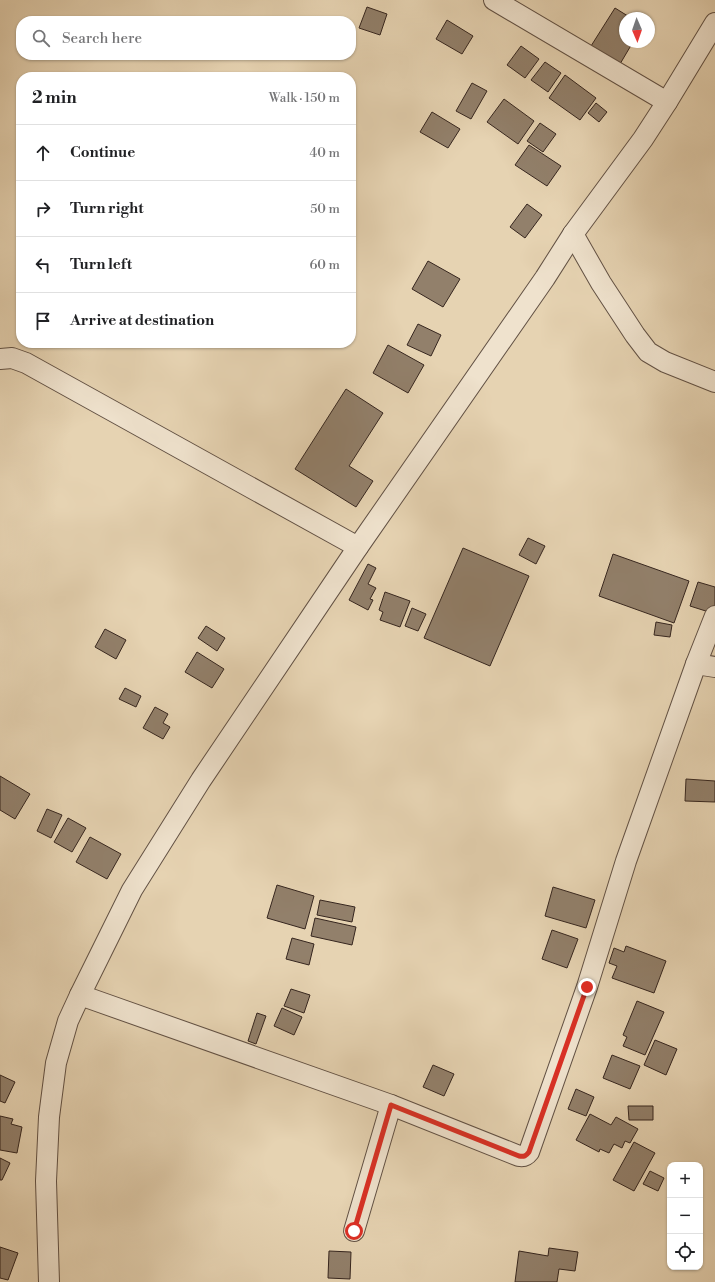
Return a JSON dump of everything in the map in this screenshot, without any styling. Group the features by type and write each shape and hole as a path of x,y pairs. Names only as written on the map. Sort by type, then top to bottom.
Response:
{"street":[{"path":"494,0 667,102"},
{"path":"49,1282 46,1181 48,1117 56,1063 68,1021 132,890 201,780 358,547 545,278 573,234 643,139 667,102 708,49 715,23"},
{"path":"573,234 610,296 635,335 648,352 665,362 715,382"},
{"path":"0,359 12,358 26,363 358,547"},
{"path":"80,995 391,1105 523,1157 529,1152 587,987 626,861 706,665 715,616"},
{"path":"354,1231 391,1105"}],"building":[{"path":"367,7 387,14 380,35 359,28"},
{"path":"615,8 621,12 619,12 619,48 629,48 620,64 591,46"},
{"path":"447,20 473,36 462,54 436,39"},
{"path":"521,46 539,59 525,78 507,65"},
{"path":"545,62 561,73 548,92 531,80"},
{"path":"565,75 596,98 580,120 549,98"},
{"path":"472,83 487,91 471,119 456,111"},
{"path":"504,99 534,121 518,144 487,122"},
{"path":"596,103 607,112 599,122 588,113"},
{"path":"432,112 460,129 448,148 420,132"},
{"path":"540,123 556,134 543,152 527,141"},
{"path":"529,145 561,166 547,186 515,165"},
{"path":"527,204 542,215 525,238 510,227"},
{"path":"428,261 460,279 443,307 412,289"},
{"path":"418,324 441,335 431,356 407,345"},
{"path":"388,345 424,365 408,393 373,373"},
{"path":"346,389 383,413 349,466 373,481 356,507 295,469"},
{"path":"528,538 545,546 536,564 519,555"},
{"path":"463,548 529,576 490,666 424,638"},
{"path":"613,554 689,581 674,623 599,596"},
{"path":"368,564 376,568 368,584 376,588 370,599 373,600 368,610 349,600"},
{"path":"698,582 715,587 715,605 712,613 690,606"},
{"path":"385,592 410,601 400,627 380,620 383,612 379,610"},
{"path":"412,608 426,614 418,631 405,626"},
{"path":"656,622 672,625 670,637 654,635"},
{"path":"206,626 225,638 217,651 198,638"},
{"path":"105,629 126,640 116,659 95,647"},
{"path":"197,652 224,669 212,688 185,672"},
{"path":"125,688 141,696 136,707 119,699"},
{"path":"155,707 168,714 163,723 170,727 163,739 143,728"},
{"path":"0,776 30,794 15,819 0,810"},
{"path":"686,779 715,781 715,802 685,801"},
{"path":"47,809 62,815 51,838 37,831"},
{"path":"68,818 86,828 72,852 54,842"},
{"path":"90,837 121,854 107,879 76,862"},
{"path":"277,885 314,896 305,929 267,918"},
{"path":"553,887 595,900 586,928 545,916"},
{"path":"320,900 355,907 352,922 317,915"},
{"path":"315,918 356,927 352,945 311,936"},
{"path":"552,930 578,939 567,968 542,959"},
{"path":"292,938 314,944 309,965 286,959"},
{"path":"626,946 666,961 654,993 612,978 617,966 609,963 614,948 624,952"},
{"path":"291,989 310,995 304,1013 284,1006"},
{"path":"637,1001 664,1012 645,1055 623,1046 627,1037 623,1035"},
{"path":"282,1008 302,1017 294,1035 274,1026"},
{"path":"257,1013 266,1016 256,1044 248,1041"},
{"path":"655,1040 677,1049 666,1075 644,1065"},
{"path":"612,1055 640,1066 630,1089 603,1078"},
{"path":"433,1065 454,1074 444,1096 423,1087"},
{"path":"0,1075 15,1082 5,1103 0,1101"},
{"path":"576,1089 594,1097 586,1116 568,1109"},
{"path":"628,1106 653,1106 653,1120 629,1120"},
{"path":"590,1114 611,1125 616,1117 638,1129 630,1143 625,1141 622,1148 614,1144 609,1153 600,1149 599,1152 576,1140"},
{"path":"0,1116 13,1119 11,1124 22,1127 17,1153 0,1150"},
{"path":"634,1142 655,1153 634,1191 613,1180"},
{"path":"0,1158 10,1163 2,1180 0,1180"},
{"path":"650,1171 664,1178 658,1191 643,1184"},
{"path":"0,1247 18,1253 8,1280 0,1278"},
{"path":"549,1248 578,1252 575,1271 559,1269 557,1282 515,1282 519,1251 548,1256"},
{"path":"329,1251 351,1252 350,1279 328,1278"}],"route":[{"path":"354,1231 391,1105 519,1156 527,1156 587,987"}]}
